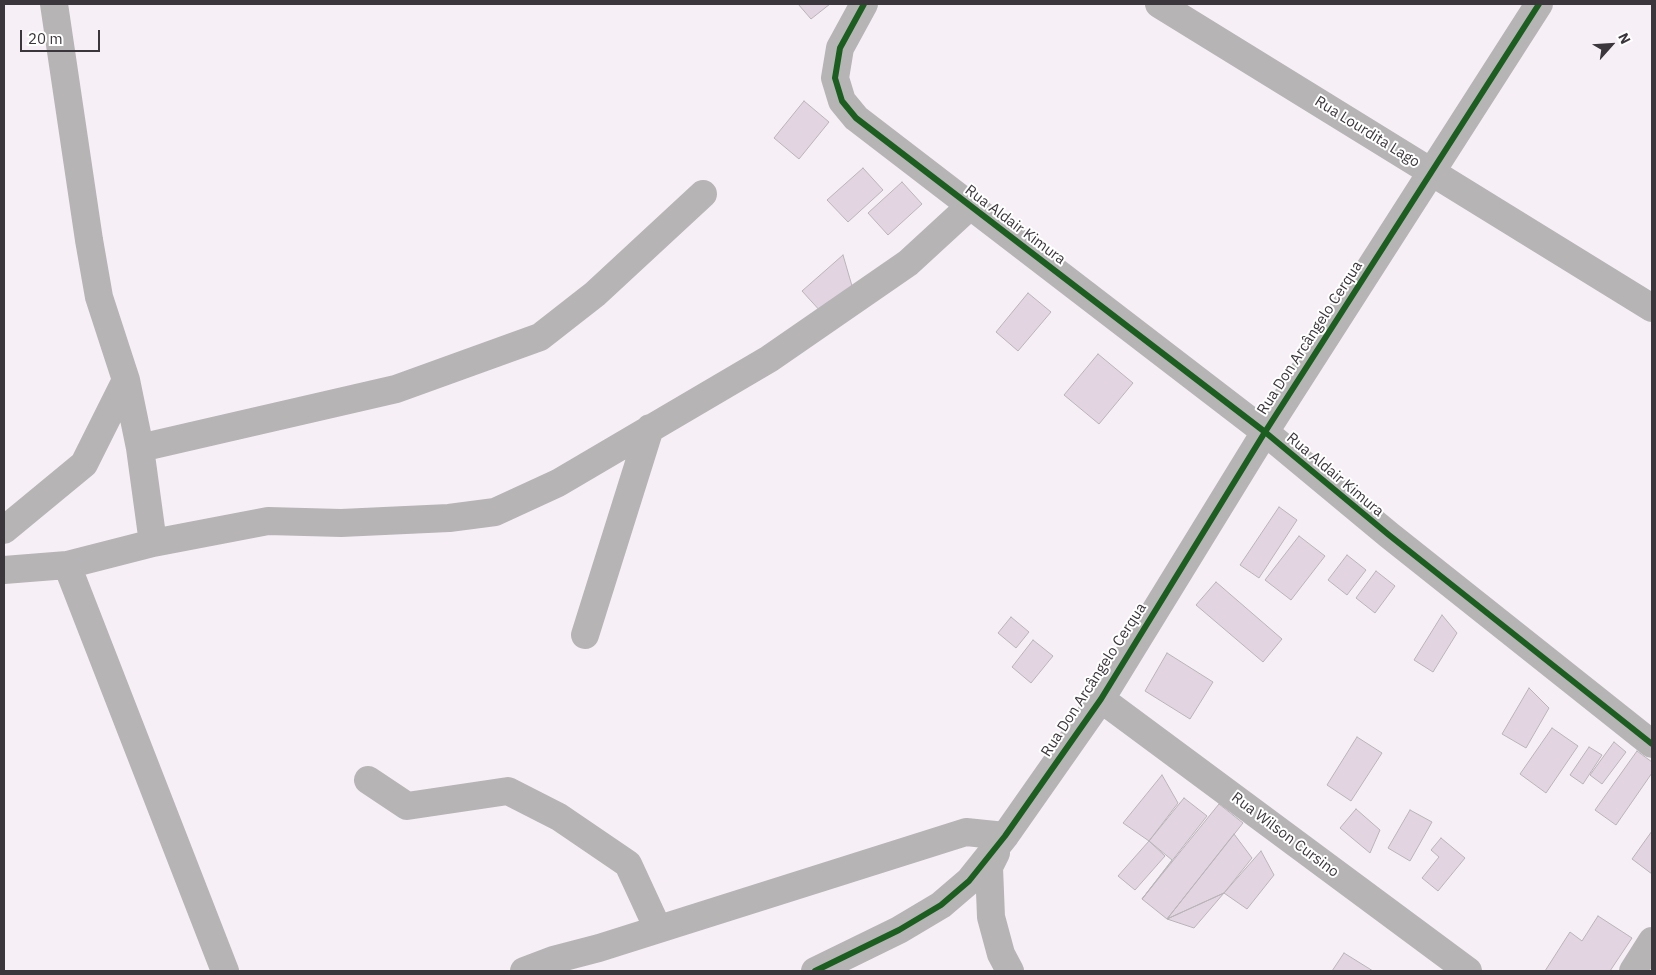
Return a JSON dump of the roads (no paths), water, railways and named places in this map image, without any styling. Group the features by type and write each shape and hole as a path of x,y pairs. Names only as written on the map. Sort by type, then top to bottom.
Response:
{"street":[{"path":"54,4 98,287 126,380 140,448 153,543"},
{"name":"Rua Aldair Kimura","path":"864,4 840,48 835,78 837,90 848,109 880,137 1265,432 1389,536 1652,744"},
{"name":"Rua Lourdita Lago","path":"1159,4 1652,308"},
{"name":"Rua Don Arcângelo Cerqua","path":"1005,836 1101,699 1265,432 1539,4"},
{"path":"140,448 396,389 540,337 596,294 703,194"},
{"path":"4,570 67,565 153,543 268,521 342,523 449,518 495,512 558,483 768,359 888,277 932,242 970,206"},
{"path":"4,530 84,464 126,380"},
{"path":"585,635 650,428"},
{"path":"67,565 225,971"},
{"name":"Rua Wilson Cursino","path":"1101,699 1468,971"},
{"path":"368,780 407,806 508,792 559,817 628,864 658,929"},
{"path":"524,971 553,960 966,832 1005,836"},
{"path":"815,971 900,930 941,905 969,881 1005,836"},
{"path":"1005,836 989,867 988,883 991,917 1001,954 1010,971"},
{"path":"1633,971 1652,941"}]}
